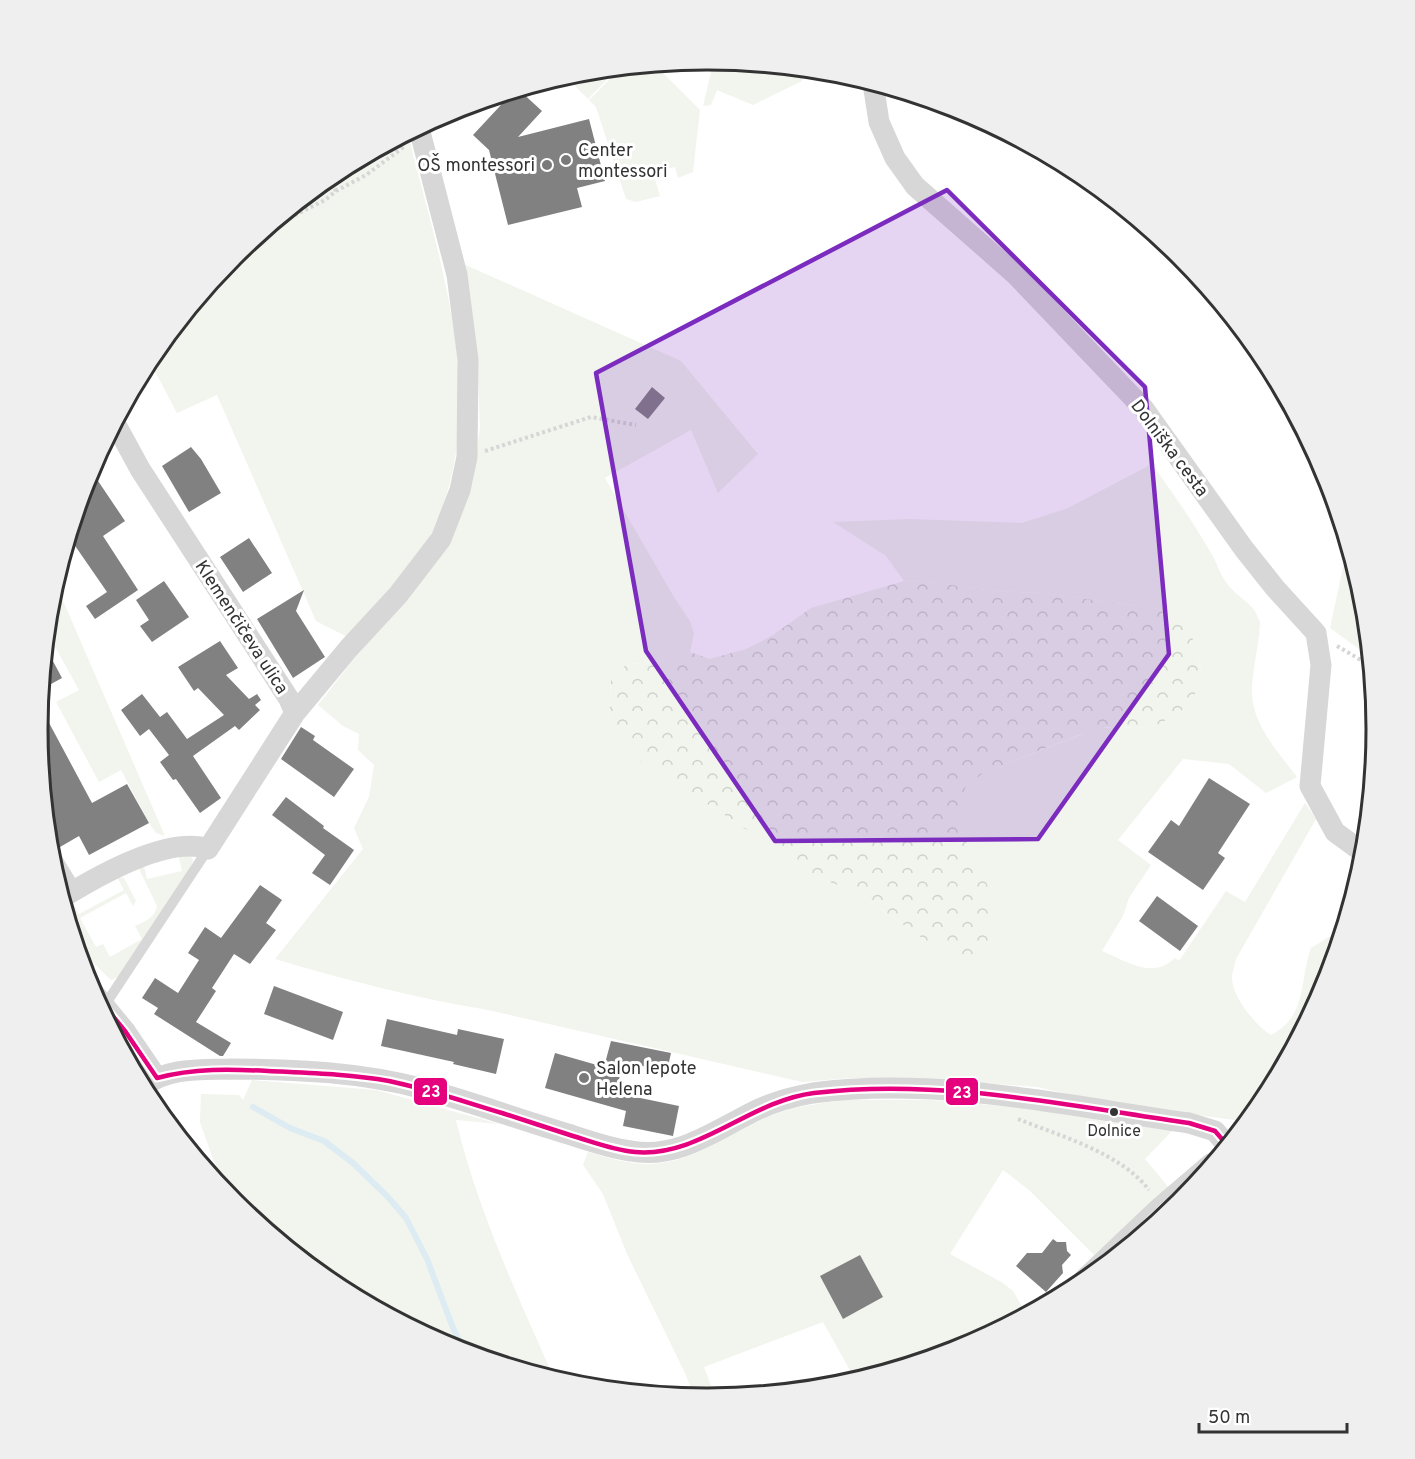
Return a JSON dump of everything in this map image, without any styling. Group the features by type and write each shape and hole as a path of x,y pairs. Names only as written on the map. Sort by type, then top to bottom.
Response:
{"street":[{"name":"Dolniška cesta","path":"874,91 879,122 895,158 915,186 1015,274 1144,409 1244,549 1275,588 1316,633"},
{"path":"295,713 398,595 441,539 459,490 467,457 468,360 457,275 421,136"},
{"name":"Klemenčičeva ulica","path":"120,431 140,469 289,699 295,713 208,849"},
{"path":"1316,633 1321,665 1310,786 1335,832 1356,847"},
{"path":"69,894 143,856 186,846 200,846 208,849"},
{"path":"152,1085 189,1070 245,1070 374,1079 423,1089 600,1144 644,1153 680,1149 778,1102 812,1094 885,1089 995,1095 1197,1125 1217,1133 1223,1140"}],"lane":[{"path":"107,1002 208,849"}],"path":[{"path":"296,215 366,175 403,145"},
{"path":"334,186 336,190"},
{"path":"467,457 591,417 636,425"},
{"path":"1316,633 1363,661"},
{"path":"995,1095 1012,1117 1092,1149 1123,1167 1143,1182 1162,1207"}],"highlighted area":[{"path":"947,190 1145,387 1169,654 1038,839 775,841 646,651 596,373"}],"green space":[{"path":"712,70 751,71 802,77 802,81 753,105 717,90 711,105 703,106"},
{"path":"661,71 700,110 693,172 678,178 675,167 653,173 660,196 636,202 626,199 596,107 589,100 611,78"},
{"path":"608,78 588,99 573,84"},
{"path":"410,141 444,276 453,325 459,375 459,423 453,471 429,540 401,581 349,638 316,621 217,395 177,413 154,370 184,328 212,295 241,263 306,206 341,181"},
{"path":"459,262 681,361 758,454 718,493 691,430 605,478 690,621 694,633 690,652 656,662 627,664 611,678 609,722 651,771 714,808 817,877 858,893 925,940 980,870 962,832 962,795 966,787 983,773 1096,729 1155,726 1201,671 1195,643 1159,609 1044,593 990,591 939,583 904,581 886,556 833,522 908,519 1022,523 1068,508 1152,464 1197,530 1224,579 1250,605 1257,616 1260,623 1252,688 1255,713 1266,736 1297,777 1266,793 1229,764 1183,759 1118,840 1151,865 1129,898 1123,916 1102,951 1148,968 1157,968 1175,958 1179,961 1226,891 1245,902 1305,803 1316,819 1236,959 1232,973 1233,986 1240,1002 1265,1031 1271,1035 1291,1018 1297,1008 1311,948 1334,935 1317,982 1299,1021 1279,1059 1238,1121 1104,1102 1037,1087 928,1079 851,1078 802,1082 488,1010 408,994 275,959 363,849 354,828 369,797 374,765 358,750 359,734 343,726 318,705 357,655 410,595 454,527 472,485 480,428 478,376"},
{"path":"1345,559 1362,651 1330,628"},
{"path":"904,581 939,583 990,591 1044,593 1159,609 1187,630 1195,643 1201,671 1194,697 1188,706 1155,726 1107,727 1079,735 983,773 966,787 962,795 962,832 986,881 993,903 991,942 973,957 956,954 925,940 858,893 817,877 714,808 651,771 625,746 609,722 611,677 627,664 656,662 690,652 710,659 746,649 773,635 811,608"},
{"path":"62,599 165,836 156,833 149,823 121,770 99,782 56,702 79,690 54,644"},
{"path":"178,853 191,854 193,861 191,866 118,977 111,980 90,959 71,902 79,914 124,890 117,877 124,878 136,901 133,906 126,893 80,918 96,947 103,944 110,957 142,939 135,926 149,919 156,910 157,906 139,869 143,862 147,879 182,871"},
{"path":"252,1080 376,1090 499,1124 456,1120 487,1219 551,1370 496,1354 416,1321 341,1278 273,1225 241,1196 219,1172 200,1122 201,1094 239,1095 243,1100"},
{"path":"843,1100 930,1100 1014,1107 1174,1129 1145,1159 1170,1189 1094,1255 1029,1190 1003,1170 950,1254 1003,1283 1013,1291 1023,1308 960,1339 878,1367 851,1373 823,1322 704,1367 712,1389 691,1389 627,1254 603,1194 583,1165 588,1152 632,1163 664,1163 696,1153 780,1113"}],"building":[{"name":"OŠ montessori","path":"525,96 542,111 518,137 589,119 605,181 577,188 582,207 508,225 489,150 473,135 503,103"},
{"path":"652,387 665,398 648,419 635,409"},
{"path":"191,447 201,459 221,493 189,512 162,466"},
{"path":"97,480 125,521 103,536 138,590 95,619 86,606 107,592 74,545"},
{"path":"249,538 272,573 243,592 220,557"},
{"path":"164,581 189,617 152,642 140,626 149,620 136,600"},
{"path":"304,590 296,611 325,657 293,678 257,619"},
{"path":"220,641 238,668 226,675 249,699 257,694 261,700 255,705 260,710 239,730 235,726 193,756 221,798 200,813 176,779 173,780 160,762 169,755 149,729 140,736 121,710 142,694 160,717 167,712 187,739 224,715 198,688 194,691 178,667"},
{"path":"52,659 62,678 49,685"},
{"path":"48,721 92,803 127,784 149,823 89,855 79,836 60,847 49,773"},
{"path":"301,727 315,736 313,740 354,769 334,797 281,759"},
{"path":"1209,778 1250,804 1218,853 1225,858 1203,890 1148,852 1171,820 1179,826"},
{"path":"286,797 354,850 330,885 312,873 325,855 272,815"},
{"path":"260,885 282,900 266,923 276,930 250,964 234,954 212,988 216,991 196,1022 231,1043 223,1056 220,1056 154,1014 158,1008 142,998 155,978 178,993 199,960 188,953 205,927 221,938"},
{"path":"1157,896 1198,926 1180,951 1139,921"},
{"path":"274,986 343,1012 333,1040 264,1014"},
{"path":"387,1019 457,1035 458,1029 504,1039 496,1074 381,1046"},
{"path":"611,1041 671,1053 667,1071 623,1062 616,1093 679,1106 673,1136 623,1126 626,1111 545,1088 555,1053 604,1067"},
{"path":"1053,1239 1057,1242 1066,1242 1067,1251 1071,1255 1062,1265 1063,1273 1046,1292 1016,1266 1027,1253 1042,1253"},
{"path":"860,1255 883,1297 843,1319 820,1276"}],"waterway":[{"path":"253,1107 290,1128 324,1141 353,1163 388,1197 406,1218 427,1259 459,1340"}],"transit line":[{"name":"23","path":"115,1019 157,1078"},
{"name":"23","path":"157,1078 185,1072 254,1070 344,1075 389,1081 502,1113 603,1146 635,1152 658,1152 681,1146 790,1098 814,1093 861,1089 955,1091 1049,1102 1189,1123 1215,1131 1223,1140"}],"place":[{"name":"Center montessori","path":"566,160"},
{"name":"OŠ montessori","path":"547,165"},
{"name":"Salon lepote Helena","path":"584,1078"},
{"name":"Dolnice","path":"1114,1112"}]}
